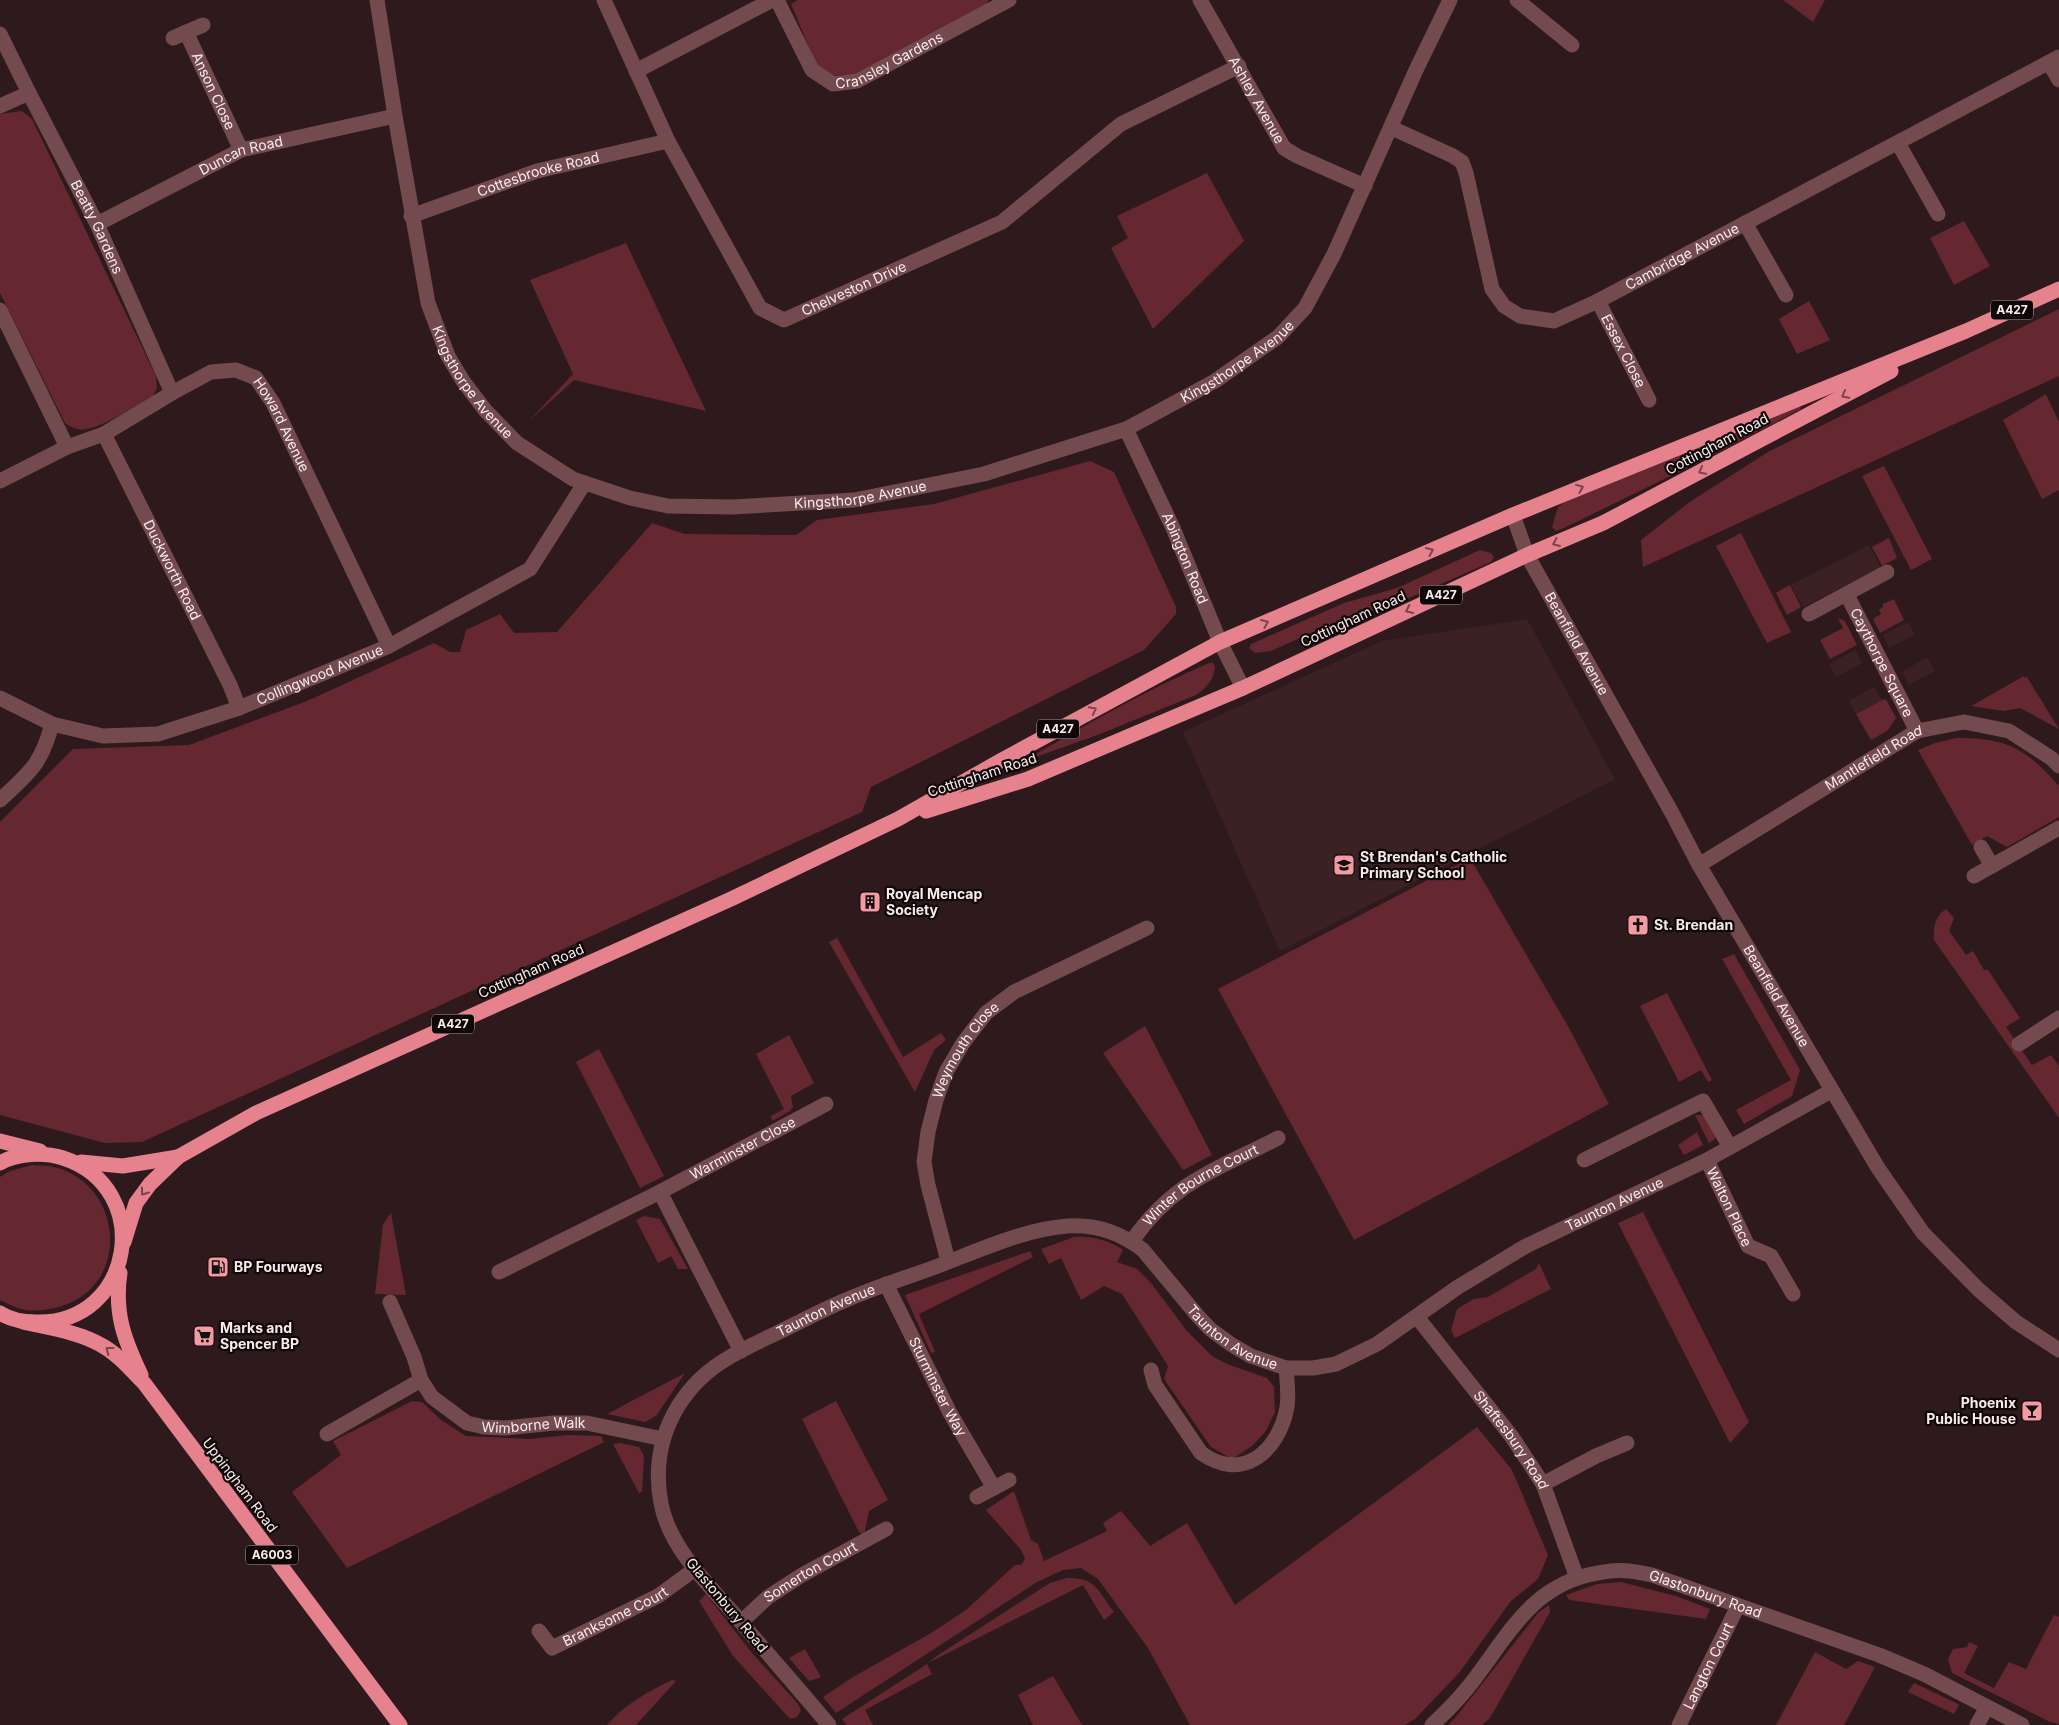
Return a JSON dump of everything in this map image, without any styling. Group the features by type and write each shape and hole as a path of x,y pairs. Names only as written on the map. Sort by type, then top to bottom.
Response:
{"highway":[{"name":"Cottingham Road","path":"123,1249 132,1216 142,1193 178,1157 256,1113 722,903 898,819 1000,761 1220,642 1513,515 1966,331 2059,289"},
{"name":"Cottingham Road","path":"898,819 1028,779 1243,688 1527,555 1603,523 1966,331"},
{"path":"0,1141 76,1162 96,1176 112,1195 121,1218 123,1249 113,1280 96,1301 75,1316 50,1323 23,1322 2,1315"},
{"path":"0,1164 29,1154 56,1155"},
{"name":"Cottingham Road","path":"76,1162 105,1166 123,1166 178,1157"},
{"name":"Uppingham Road","path":"123,1249 118,1286 119,1318 127,1345 144,1384"},
{"name":"Uppingham Road","path":"23,1322 72,1334 101,1345 116,1356 144,1384 400,1725"}],"street":[{"name":"Kingsthorpe Avenue","path":"378,0 395,116 428,303 448,356 463,381 485,410 517,443 573,480 668,506 732,507 854,500 984,474 1126,429 1215,381 1278,337 1305,308 1334,254 1392,128 1416,70 1450,0"},
{"name":"Chelveston Drive","path":"604,0 668,141 760,308 784,320 1002,222 1121,124 1239,66"},
{"path":"636,71 772,0"},
{"name":"Cransley Gardens","path":"777,0 812,70 833,84 857,81 1010,0"},
{"path":"1517,0 1572,45"},
{"name":"Ashley Avenue","path":"1206,2 1284,148 1297,156 1365,186"},
{"name":"Anson Close","path":"203,24 179,35 241,150"},
{"path":"0,34 29,94 0,106"},
{"path":"2054,60 2059,80"},
{"name":"Cambridge Avenue","path":"1392,128 1462,162 1492,289 1504,306 1520,316 1554,321 1598,301 2054,60"},
{"name":"Beatty Gardens","path":"29,94 97,224 172,393"},
{"name":"Duncan Road","path":"97,224 241,150 395,116"},
{"name":"Cottesbrooke Road","path":"412,216 536,171 668,141"},
{"path":"1898,143 1938,214"},
{"path":"1745,223 1786,295"},
{"name":"Essex Close","path":"1598,301 1649,400"},
{"path":"0,310 67,447"},
{"name":"Howard Avenue","path":"0,481 67,447 104,434 211,372 236,370 256,378 273,403 389,646"},
{"name":"Abington Road","path":"1126,429 1173,528 1220,642 1243,688"},
{"name":"Duckworth Road","path":"104,434 230,685 239,708"},
{"name":"Collingwood Avenue","path":"0,698 52,724 103,736 158,734 239,708 389,646 530,569 584,484"},
{"name":"Beanfield Avenue","path":"1513,515 1527,555 1672,813 1699,865 1878,1168 1923,1233 1996,1306 2016,1322 2059,1350"},
{"name":"Caythorpe Square","path":"1809,614 1887,572"},
{"name":"Caythorpe Square","path":"1847,595 1917,731"},
{"name":"Mantlefield Road","path":"1699,865 1917,731 1964,722 2009,731 2051,758 2059,766"},
{"path":"0,800 32,771 45,749 52,724"},
{"path":"1974,876 2059,828"},
{"path":"1981,847 1992,866"},
{"name":"Weymouth Close","path":"948,1261 928,1185 924,1162 928,1132 936,1100 946,1072 963,1043 986,1013 1014,992 1147,928"},
{"path":"2019,1044 2059,1018"},
{"name":"Taunton Avenue","path":"663,1439 671,1420 685,1396 700,1379 741,1351 846,1300 886,1284 1027,1234 1066,1226 1088,1226 1107,1229 1132,1241 1143,1250 1210,1329 1251,1356 1286,1368 1313,1368 1336,1364 1377,1344 1458,1287 1526,1246 1706,1160 1831,1091"},
{"path":"1584,1160 1703,1101 1730,1147"},
{"name":"Warminster Close","path":"500,1272 660,1192 826,1104"},
{"name":"Winter Bourne Court","path":"1132,1241 1156,1209 1189,1183 1278,1138"},
{"name":"Walton Place","path":"1706,1160 1748,1246 1771,1256 1793,1294"},
{"path":"660,1192 741,1351"},
{"name":"Sturminster Way","path":"886,1284 950,1413 994,1488"},
{"name":"Wimborne Walk","path":"390,1302 414,1357 421,1380 432,1397 467,1423 484,1427 505,1428 588,1423 663,1439"},
{"name":"Shaftesbury Road","path":"1417,1317 1512,1437 1543,1484 1577,1578"},
{"path":"1151,1370 1156,1385 1201,1453 1211,1460 1228,1466 1241,1465 1255,1460 1270,1446 1280,1430 1286,1408 1286,1368"},
{"path":"327,1434 421,1380"},
{"name":"Glastonbury Road","path":"663,1439 658,1465 658,1481 661,1505 671,1532 695,1570 829,1725"},
{"path":"1543,1484 1596,1456 1627,1443"},
{"path":"977,1497 1009,1480"},
{"name":"Somerton Court","path":"740,1622 768,1597 802,1574 886,1530"},
{"name":"Branksome Court","path":"539,1631 552,1648 658,1596 695,1570"},
{"name":"Glastonbury Road","path":"1432,1725 1465,1691 1527,1608 1559,1585 1577,1578 1610,1570 1629,1570 1652,1575 1879,1655 1924,1674 2022,1725"},
{"name":"Langton Court","path":"1678,1725 1738,1606"},
{"path":"1977,1725 1987,1707"}],"shaded area":[{"path":"798,0 989,0 985,5 854,74 831,76 816,64 791,4"},
{"path":"1783,0 1825,0 1813,22"},
{"path":"22,111 32,119 156,376 157,388 153,396 111,420 86,429 77,429 65,423 0,293 0,114"},
{"path":"1207,173 1244,241 1153,329 1111,248 1128,238 1117,216"},
{"path":"1964,221 1990,266 1954,285 1930,238"},
{"path":"626,243 706,411 574,380 529,421 573,374 530,280"},
{"path":"1809,301 1830,340 1797,354 1779,319"},
{"path":"2059,309 2059,376 1643,567 1641,540 1691,501 1768,452"},
{"path":"2046,394 2059,422 2059,490 2042,499 2003,420"},
{"path":"1800,405 1801,409 1699,462 1564,528 1556,531 1552,527 1558,507 1566,501"},
{"path":"1090,461 1114,472 1176,607 1176,614 1144,650 871,787 862,812 142,1142 105,1143 0,1115 0,822 73,749 189,745 307,701 434,643 450,652 460,652 466,630 500,614 514,633 557,632 652,523 685,534 796,535 817,520 934,504"},
{"path":"1884,466 1932,559 1911,570 1862,476"},
{"path":"1741,533 1791,632 1767,643 1716,546"},
{"path":"1889,538 1897,558 1882,566 1872,547"},
{"path":"1869,545 1881,568 1803,607 1791,585"},
{"path":"1480,550 1491,553 1494,557 1491,562 1393,605 1344,618 1271,651 1255,653 1249,648 1251,644 1344,603 1397,588"},
{"path":"1790,585 1801,607 1787,615 1776,593"},
{"path":"1894,599 1904,620 1880,633 1873,619 1881,614 1879,610 1883,607 1883,604"},
{"path":"1838,618 1845,621 1857,645 1830,659 1820,640 1843,628"},
{"name":"St Brendan's Catholic Primary School","path":"1527,619 1615,779 1280,951 1183,732 1382,641"},
{"path":"1908,622 1915,635 1889,648 1883,635"},
{"path":"1855,650 1862,663 1836,677 1829,664"},
{"path":"1927,657 1935,671 1909,685 1902,672"},
{"path":"1209,663 1213,663 1215,667 1213,676 1196,695 1100,734 1036,757 1036,754 1121,706"},
{"path":"2024,676 2025,678 2027,677 2059,729 2020,708 2004,711 1971,706"},
{"path":"1874,687 1882,700 1856,714 1849,701"},
{"path":"1884,699 1896,718 1887,731 1871,740 1856,714"},
{"path":"1956,738 1989,740 2002,743 2025,754 2036,762 2059,786 2059,817 2007,847 1987,836 1972,845 1918,750 1935,743"},
{"path":"1470,858 1569,1028 1609,1104 1354,1240 1218,989"},
{"path":"1946,909 1954,918 1949,931 1966,955 1973,951 1984,970 1988,970 2020,1018 2006,1027 2032,1065 2051,1055 2059,1066 2059,1118 1934,940 1936,922 1939,915"},
{"path":"837,938 903,1057 941,1033 946,1040 934,1050 915,1092 829,942"},
{"path":"1734,954 1800,1070 1792,1096 1744,1124 1736,1110 1791,1080 1722,959"},
{"path":"1667,993 1712,1080 1708,1082 1701,1070 1679,1082 1640,1006"},
{"path":"1145,1026 1212,1155 1183,1170 1103,1053"},
{"path":"789,1035 814,1083 791,1096 793,1107 790,1111 772,1121 771,1116 784,1109 756,1054"},
{"path":"599,1049 664,1176 640,1188 576,1062"},
{"path":"1695,1115 1702,1115 1715,1132 1715,1139 1709,1143"},
{"path":"1697,1132 1703,1145 1684,1155 1678,1145"},
{"path":"32,1165 54,1167 78,1177 95,1194 106,1214 110,1236 108,1259 99,1279 82,1296 59,1307 45,1310 21,1309 0,1300 0,1177 10,1171"},
{"path":"1643,1212 1749,1422 1730,1443 1618,1223"},
{"path":"391,1213 406,1295 375,1294 383,1224"},
{"path":"644,1216 660,1219 688,1269 678,1269 671,1256 658,1263 636,1220"},
{"path":"1074,1237 1100,1239 1123,1250 1117,1262 1137,1269 1151,1283 1187,1331 1212,1356 1227,1364 1267,1378 1274,1387 1275,1412 1266,1431 1252,1446 1232,1459 1211,1447 1164,1379 1168,1366 1122,1294 1104,1286 1081,1300 1061,1258 1049,1264 1041,1249"},
{"path":"1030,1251 1033,1257 919,1314 935,1352 931,1353 905,1295"},
{"path":"1539,1263 1551,1289 1455,1338 1451,1330 1457,1309 1474,1299 1488,1297 1536,1269"},
{"path":"685,1373 656,1416 645,1422 607,1414"},
{"path":"412,1401 422,1402 441,1420 466,1436 530,1439 568,1435 601,1436 604,1442 347,1568 292,1492 341,1455 333,1441"},
{"path":"836,1401 888,1500 869,1511 864,1535 859,1532 802,1419"},
{"path":"1477,1427 1512,1470 1548,1555 1538,1579 1511,1601 1459,1673 1415,1719 1405,1725 1190,1725 1148,1648 1098,1579 1081,1568 1063,1570 1037,1582 836,1713 823,1697 966,1610 1015,1565 1021,1565 1025,1559 1021,1550 986,1510 1014,1491 1031,1540 1038,1544 1044,1561 1107,1531 1103,1523 1121,1511 1150,1546 1187,1523 1235,1605"},
{"path":"620,1443 639,1447 644,1456 642,1492 639,1493 613,1444"},
{"path":"1067,1578 1077,1578 1090,1583 1100,1592 1114,1612 1104,1620 1083,1585 928,1663 1050,1583"},
{"path":"1621,1582 1676,1596 1710,1609 1706,1619 1569,1600 1566,1595 1597,1584"},
{"path":"706,1594 752,1653 798,1704 801,1710 797,1717 790,1719 733,1656 699,1601"},
{"path":"1549,1605 1550,1612 1490,1718 1482,1725 1448,1725 1538,1613"},
{"path":"2054,1615 2059,1617 2059,1724 2050,1722 1952,1673 1948,1659 1953,1649 1967,1647 1969,1642 1978,1646 1964,1673 1994,1688 2009,1662 2026,1669"},
{"path":"805,1649 821,1677 809,1681 789,1658"},
{"path":"1815,1652 1846,1669 1858,1661 1875,1667 1844,1725 1776,1725"},
{"path":"927,1664 932,1674 865,1710 873,1725 847,1725 842,1719"},
{"path":"1053,1676 1082,1725 1033,1725 1018,1695"},
{"path":"672,1680 676,1681 636,1725 607,1725 637,1699"},
{"path":"1914,1683 1959,1705 1954,1714 1908,1692"}],"place":[{"name":"St Brendan's Catholic Primary School","path":"1344,865"},
{"name":"Royal Mencap Society","path":"870,902"},
{"name":"St. Brendan","path":"1638,925"},
{"name":"BP Fourways","path":"218,1267"},
{"name":"Marks and Spencer BP","path":"204,1336"},
{"name":"Phoenix Public House","path":"2032,1411"}]}
